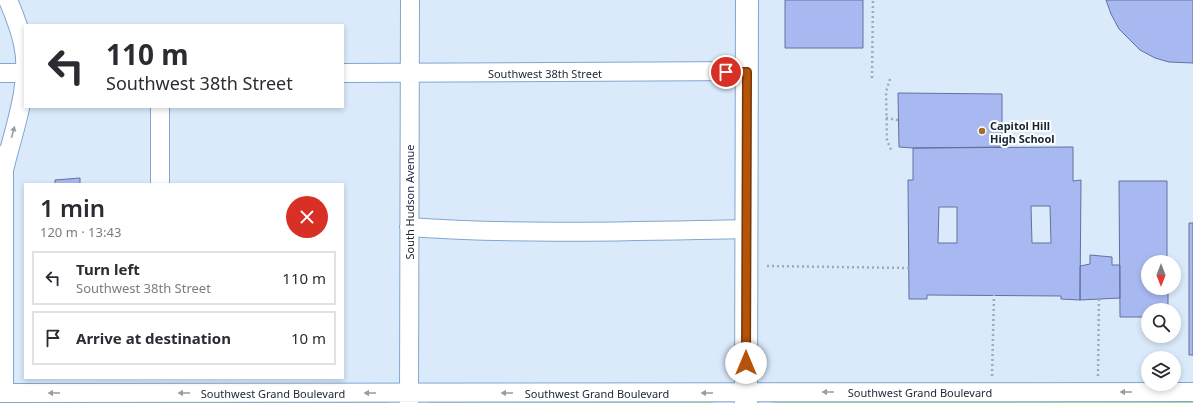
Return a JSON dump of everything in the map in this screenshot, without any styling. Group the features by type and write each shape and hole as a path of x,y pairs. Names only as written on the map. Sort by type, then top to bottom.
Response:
{"main road":[{"path":"746,398 747,0"}],"street":[{"path":"8,0 24,44"},
{"name":"South Hudson Avenue","path":"408,398 410,0"},
{"name":"Southwest 38th Street","path":"344,73 747,72"},
{"path":"0,73 24,74"},
{"path":"2,392 2,163 22,103 24,84"},
{"path":"160,108 160,183"},
{"path":"409,228 454,231 558,233 747,230"},
{"name":"Southwest Grand Boulevard","path":"2,392 25,398 160,385 408,398 746,398 994,392 1193,392"}],"path":[{"path":"872,78 873,0"},
{"path":"890,80 886,92 886,118 887,140 892,152"},
{"path":"886,118 898,120"},
{"path":"768,266 909,268"},
{"path":"994,295 992,367 994,392"},
{"path":"1098,392 1099,298"}],"green space":[{"path":"786,400 1193,401 1193,403 769,403"},
{"path":"50,401 384,401 391,403 42,403"},
{"path":"433,401 707,401 715,403 426,403"}],"building":[{"path":"785,0 863,0 863,48 785,48"},
{"path":"1106,0 1193,0 1193,63 1169,62 1155,58 1140,50 1119,29"},
{"path":"898,93 1002,94 1002,147 899,147"},
{"path":"1073,147 1073,181 1081,180 1080,300 1061,299 1061,296 927,295 927,299 909,299 908,180 913,180 913,148","holes":["1031,206 1050,206 1051,243 1032,243","939,207 957,207 957,243 938,243"]},
{"path":"80,178 80,183 55,183 55,180"},
{"path":"1119,181 1167,181 1167,255 1141,255 1141,295 1168,295 1168,303 1141,303 1141,317 1120,317"},
{"path":"1189,223 1193,223 1193,355 1189,355"},
{"path":"1090,255 1112,257 1112,265 1120,265 1120,298 1080,300 1080,266 1090,264"}],"place":[{"name":"Capitol Hill High School","path":"982,131"}],"route":[{"path":"726,72 747,72 746,363"}]}
